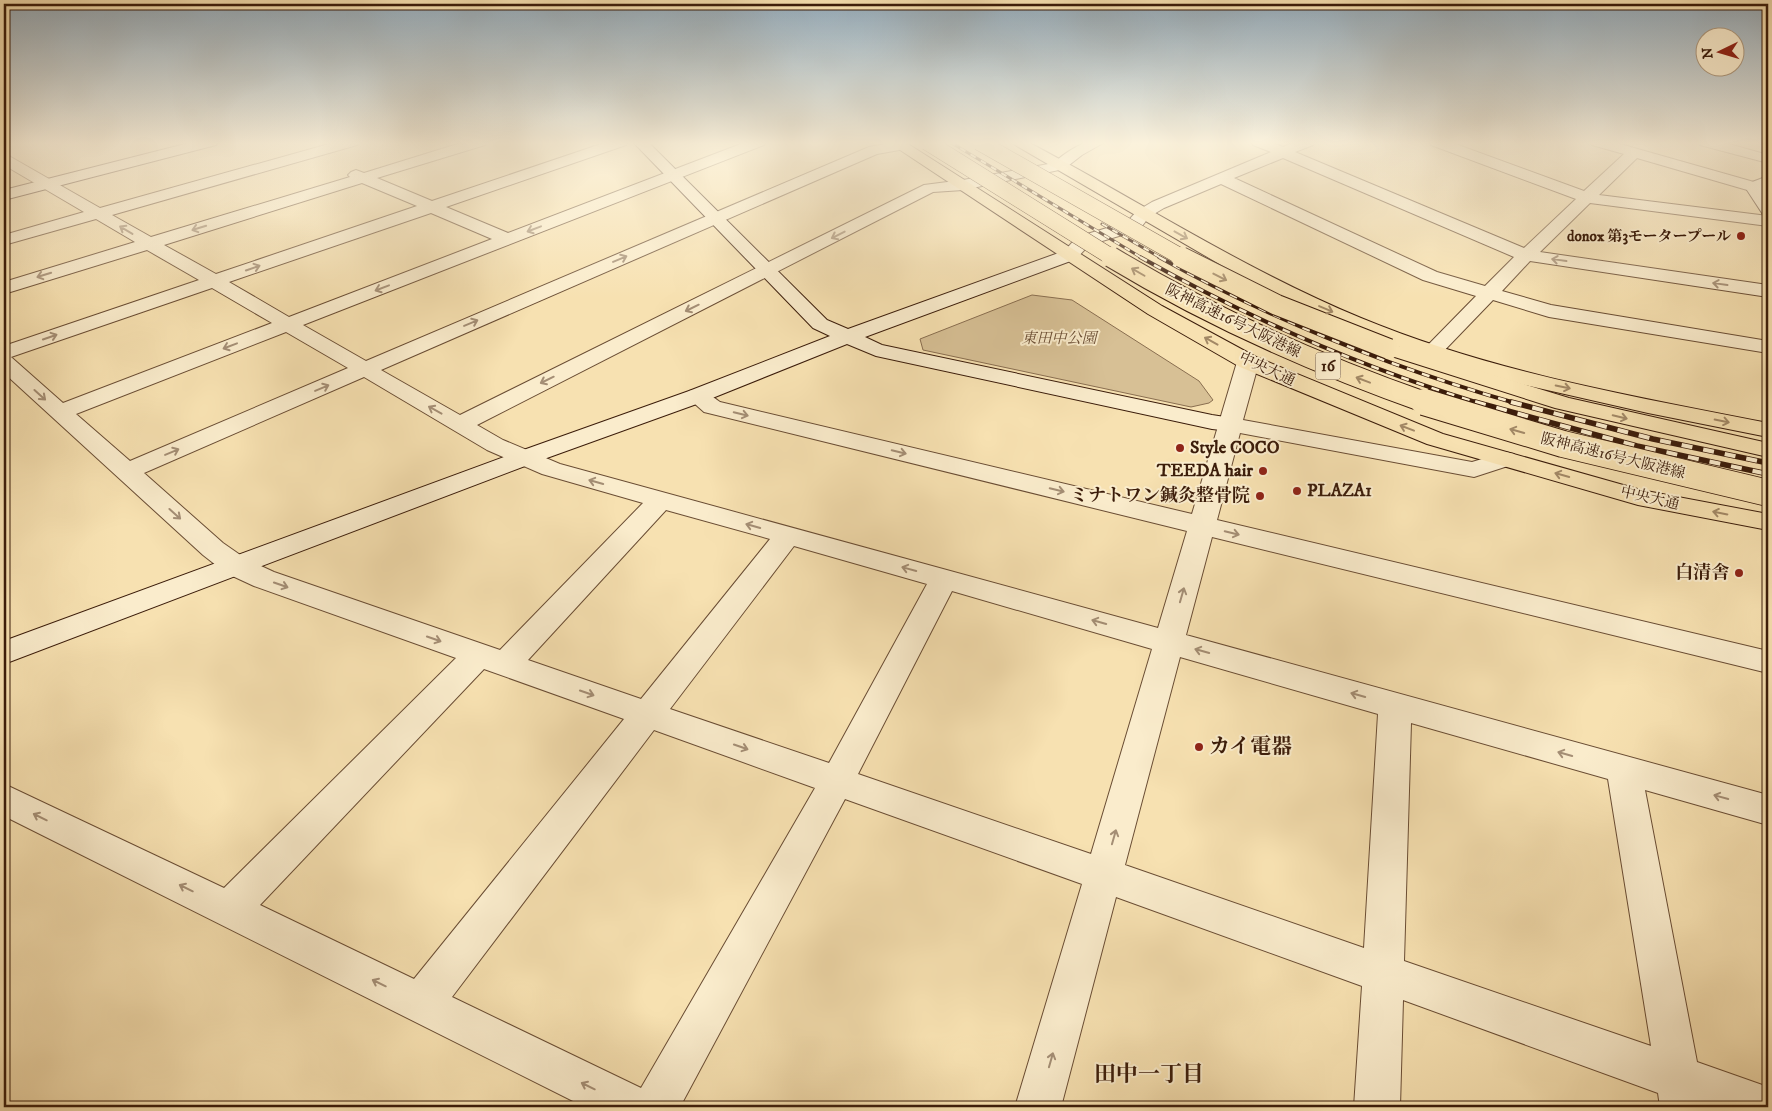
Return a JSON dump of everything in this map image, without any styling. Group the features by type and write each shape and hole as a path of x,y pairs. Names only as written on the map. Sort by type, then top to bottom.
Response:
{"main road":[{"name":"中央大通","path":"976,194 1155,310 1248,362 1339,401 1435,439 1638,497 1768,522"},
{"name":"阪神高速16号大阪港線","path":"1010,194 1087,242 1188,300 1233,324 1332,368 1505,428 1619,459 1768,493"},
{"name":"阪神高速16号大阪港線","path":"1071,194 1205,269 1260,296 1338,330 1428,362 1563,403 1768,450"},
{"path":"1108,194 1300,298 1432,352 1534,381 1768,430"}],"street":[{"path":"65,194 495,445 551,469 1768,810"},
{"path":"4,240 166,194"},
{"path":"4,288 311,194"},
{"path":"400,194 506,240"},
{"path":"4,353 469,194"},
{"path":"60,412 626,194"},
{"path":"690,194 820,324 876,350 1202,420 1474,470 1505,459"},
{"path":"128,471 771,194"},
{"path":"460,424 918,194"},
{"path":"4,654 1070,255 1084,241 1133,226 1143,214 1158,205 1186,194"},
{"path":"1255,194 1430,276 1488,294 1549,311 1768,347"},
{"path":"1380,194 1526,255 1768,291"},
{"path":"1577,194 1588,198 1768,221"},
{"path":"1432,352 1526,255 1592,194"},
{"path":"1757,194 1768,210"},
{"path":"4,362 128,471 212,549 236,566 264,579 1384,974 1681,1092 1761,1107"},
{"path":"1038,1107 1248,362"},
{"path":"697,396 712,407 1768,662"},
{"path":"230,909 661,500"},
{"path":"421,1003 788,536"},
{"path":"655,1107 837,781 944,579"},
{"path":"1378,1107 1395,706"},
{"path":"1624,770 1681,1092"},
{"path":"4,799 632,1107"}],"green space":[{"name":"東田中公園","path":"1032,295 1072,300 1199,381 1213,400 1209,403 1191,407 923,350 920,339"}],"railway":[{"path":"1036,194 1142,258"},
{"path":"1102,224 1161,258"},
{"path":"1140,257 1263,321 1391,374 1479,403"},
{"path":"1159,257 1245,301 1332,340 1423,374 1515,403"},
{"path":"1475,402 1637,446 1768,474"},
{"path":"1511,402 1653,439 1768,463"}],"place":[{"name":"donox 第3モータープール","path":"1741,236"},
{"name":"Style COCO","path":"1180,448"},
{"name":"TEEDA hair","path":"1263,471"},
{"name":"PLAZA1","path":"1297,491"},
{"name":"ミナトワン鍼灸整骨院","path":"1260,496"},
{"name":"白清舎","path":"1739,573"},
{"name":"カイ電器","path":"1199,747"}],"district":[{"name":"田中一丁目","path":"1149,1074"}]}
